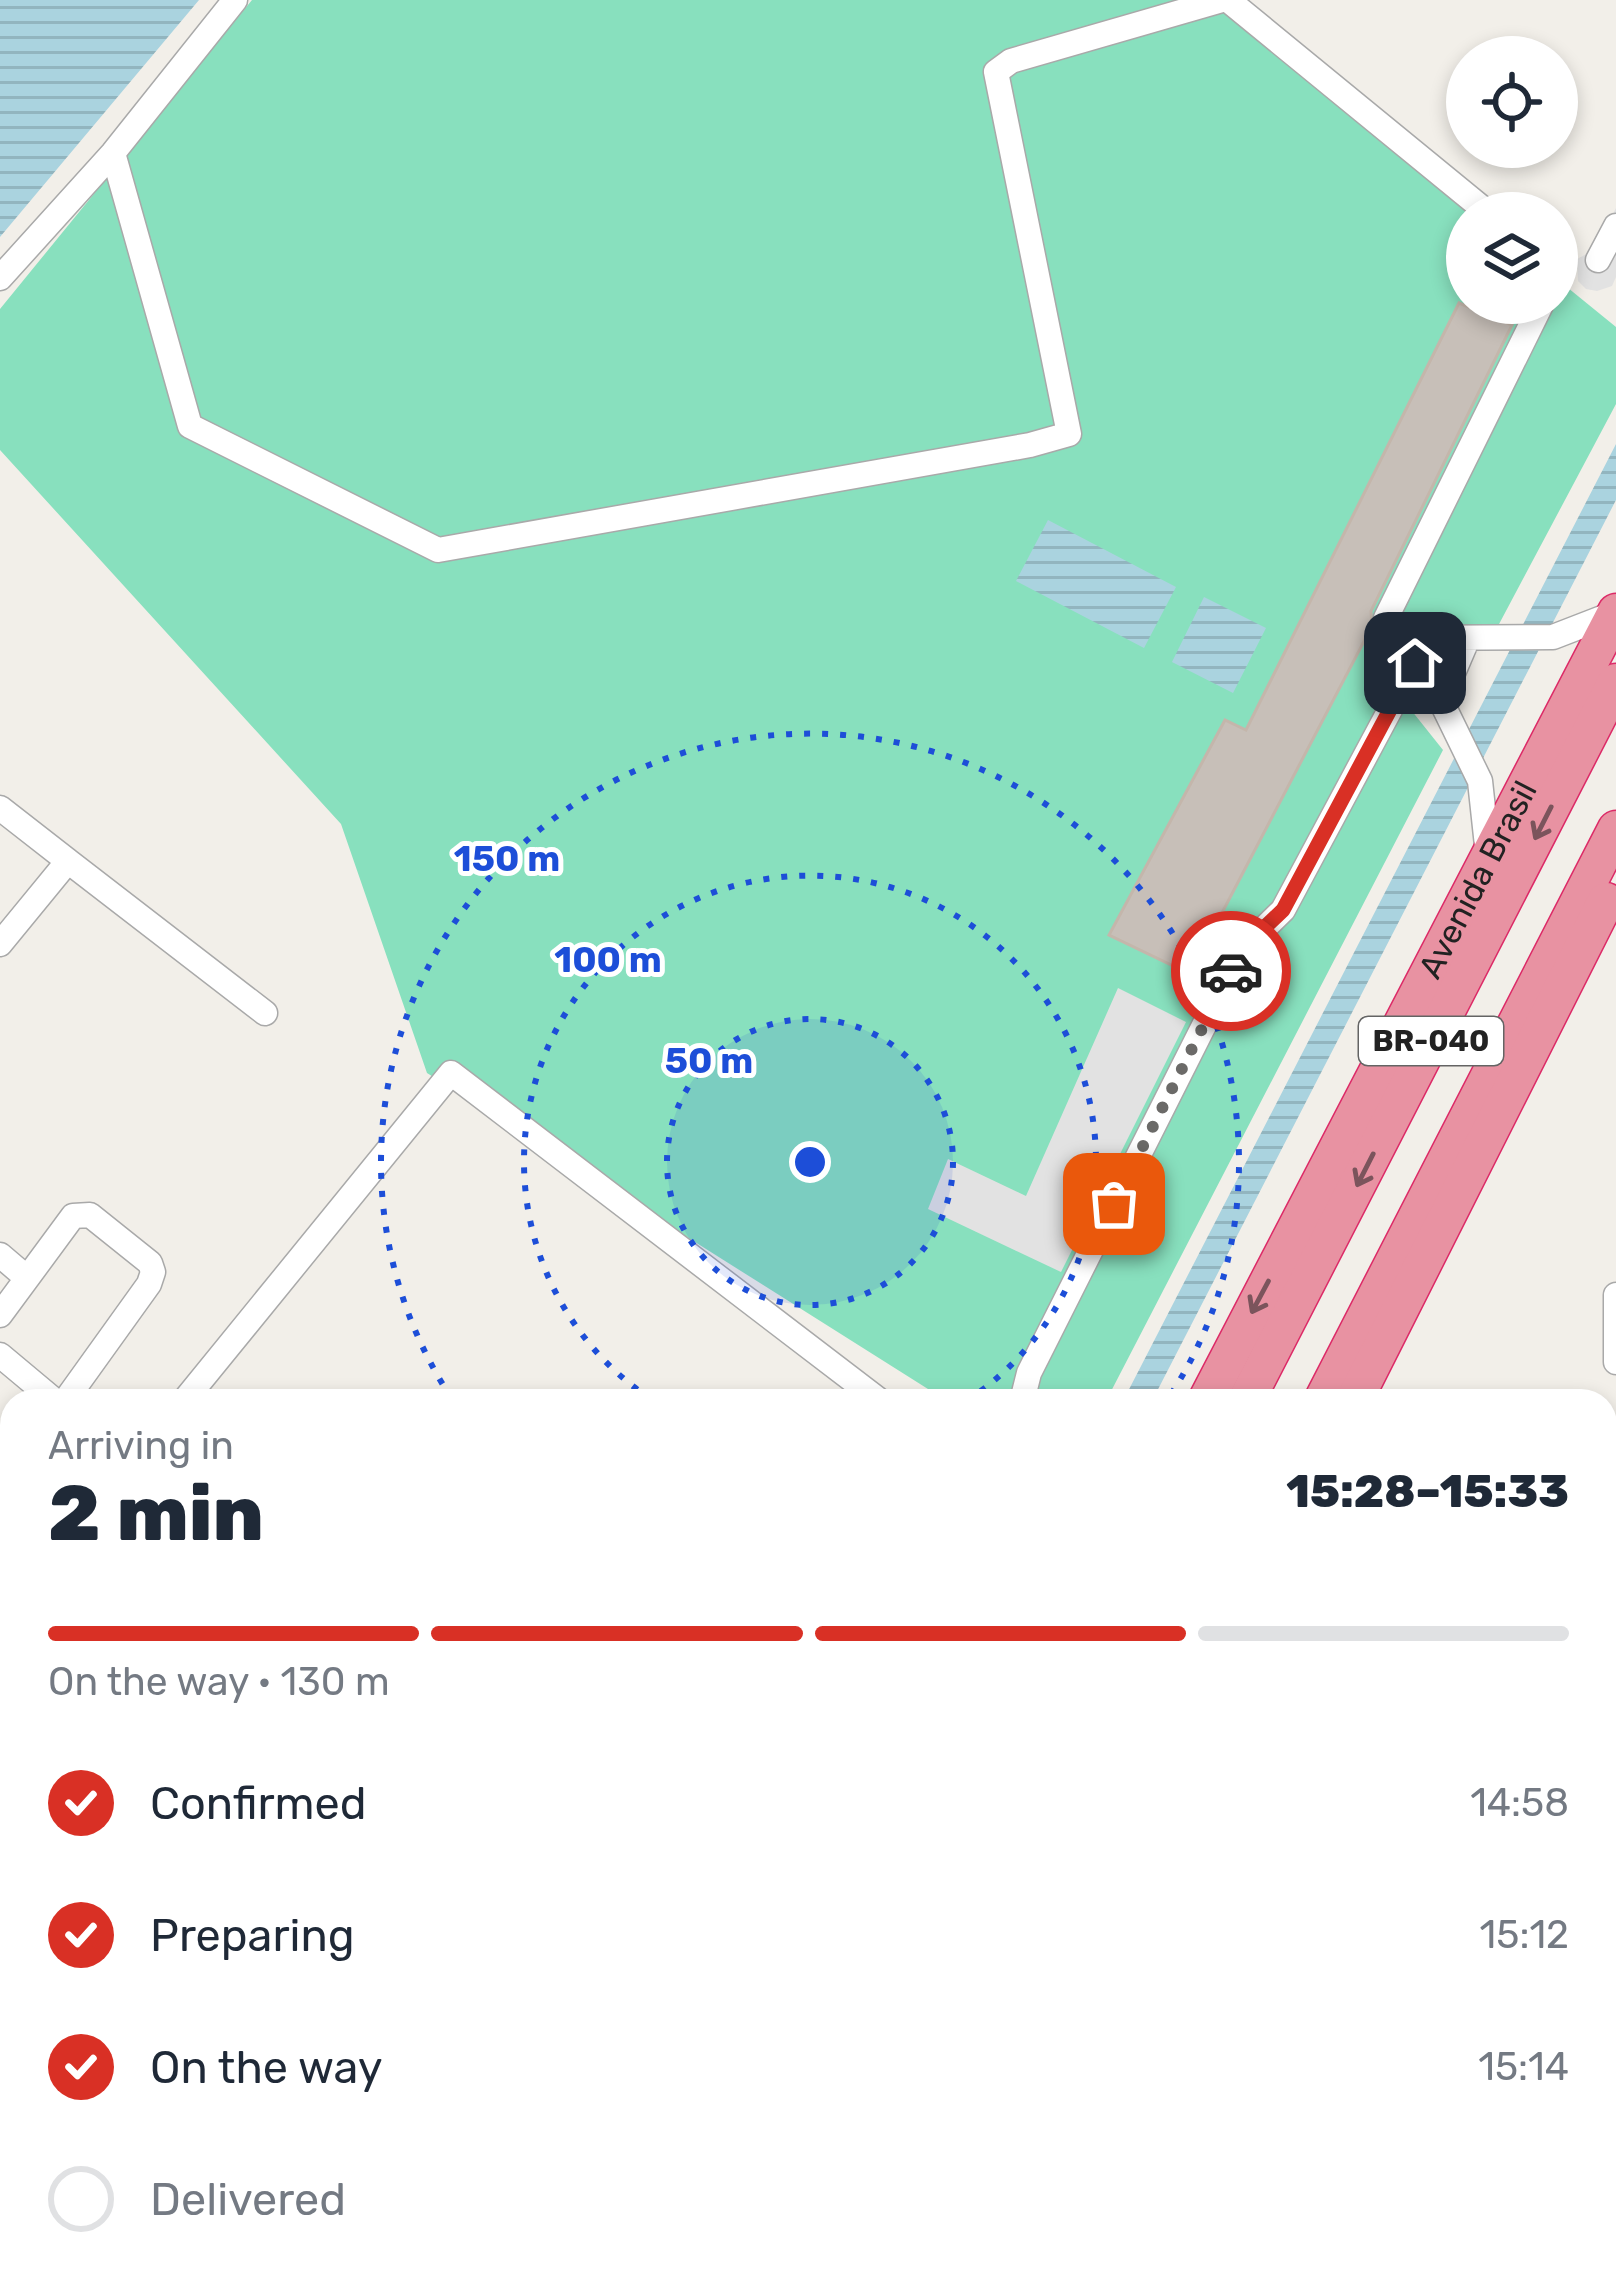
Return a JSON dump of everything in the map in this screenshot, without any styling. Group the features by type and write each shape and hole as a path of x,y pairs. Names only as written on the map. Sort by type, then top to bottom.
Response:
{"highway":[{"name":"Avenida Brasil","path":"1212,1389 1616,612"},
{"name":"Avenida Brasil","path":"1252,1389 1616,682"},
{"name":"BR-040","path":"1328,1389 1616,829"},
{"path":"1360,1389 1616,881"}],"street":[{"path":"0,278 113,153 235,0"},
{"path":"113,153 190,426 438,550 1030,445 1069,434 996,72 1011,61 1225,0 1462,192"},
{"path":"1598,260 1616,226"},
{"path":"1489,858 1480,781 1441,701 1386,618 1532,324"},
{"path":"1398,638 1553,637 1616,612"},
{"path":"1441,701 1468,638"},
{"path":"1025,1389 1241,950 1283,910 1415,663"},
{"path":"0,808 265,1013"},
{"path":"0,944 68,861"},
{"path":"194,1389 452,1072 864,1389"},
{"path":"0,1315 73,1216 81,1213 90,1215 150,1263 154,1272 149,1284 73,1389"},
{"path":"0,1255 27,1278"},
{"path":"1616,1295 1616,1362"},
{"path":"0,1355 41,1389"}],"green space":[{"path":"252,0 1217,0 1451,192 1446,192 1446,324 1578,324 1578,296 1616,327 1616,404 1498,626 1407,632 1384,676 1443,750 1112,1389 928,1389 427,1073 341,824 0,450 0,309"}],"shaded area":[{"path":"1616,208 1616,277 1612,286 1597,291 1578,281 1578,258 1594,250"},
{"path":"1118,988 1186,1022 1061,1272 928,1209 948,1159 1026,1196"}],"water":[{"path":"0,0 199,0 0,237"},
{"path":"1616,444 1616,500 1158,1389 1129,1389"},
{"path":"1048,520 1176,587 1144,648 1016,581"},
{"path":"1204,597 1266,628 1233,693 1172,662"}],"building":[{"path":"1449,324 1512,325 1371,611 1372,626 1190,974 1109,935 1225,720 1246,730"}],"way so far":[{"path":"1114,1204 1231,971"}],"route":[{"path":"1231,971 1241,950 1283,910 1415,663"}]}
